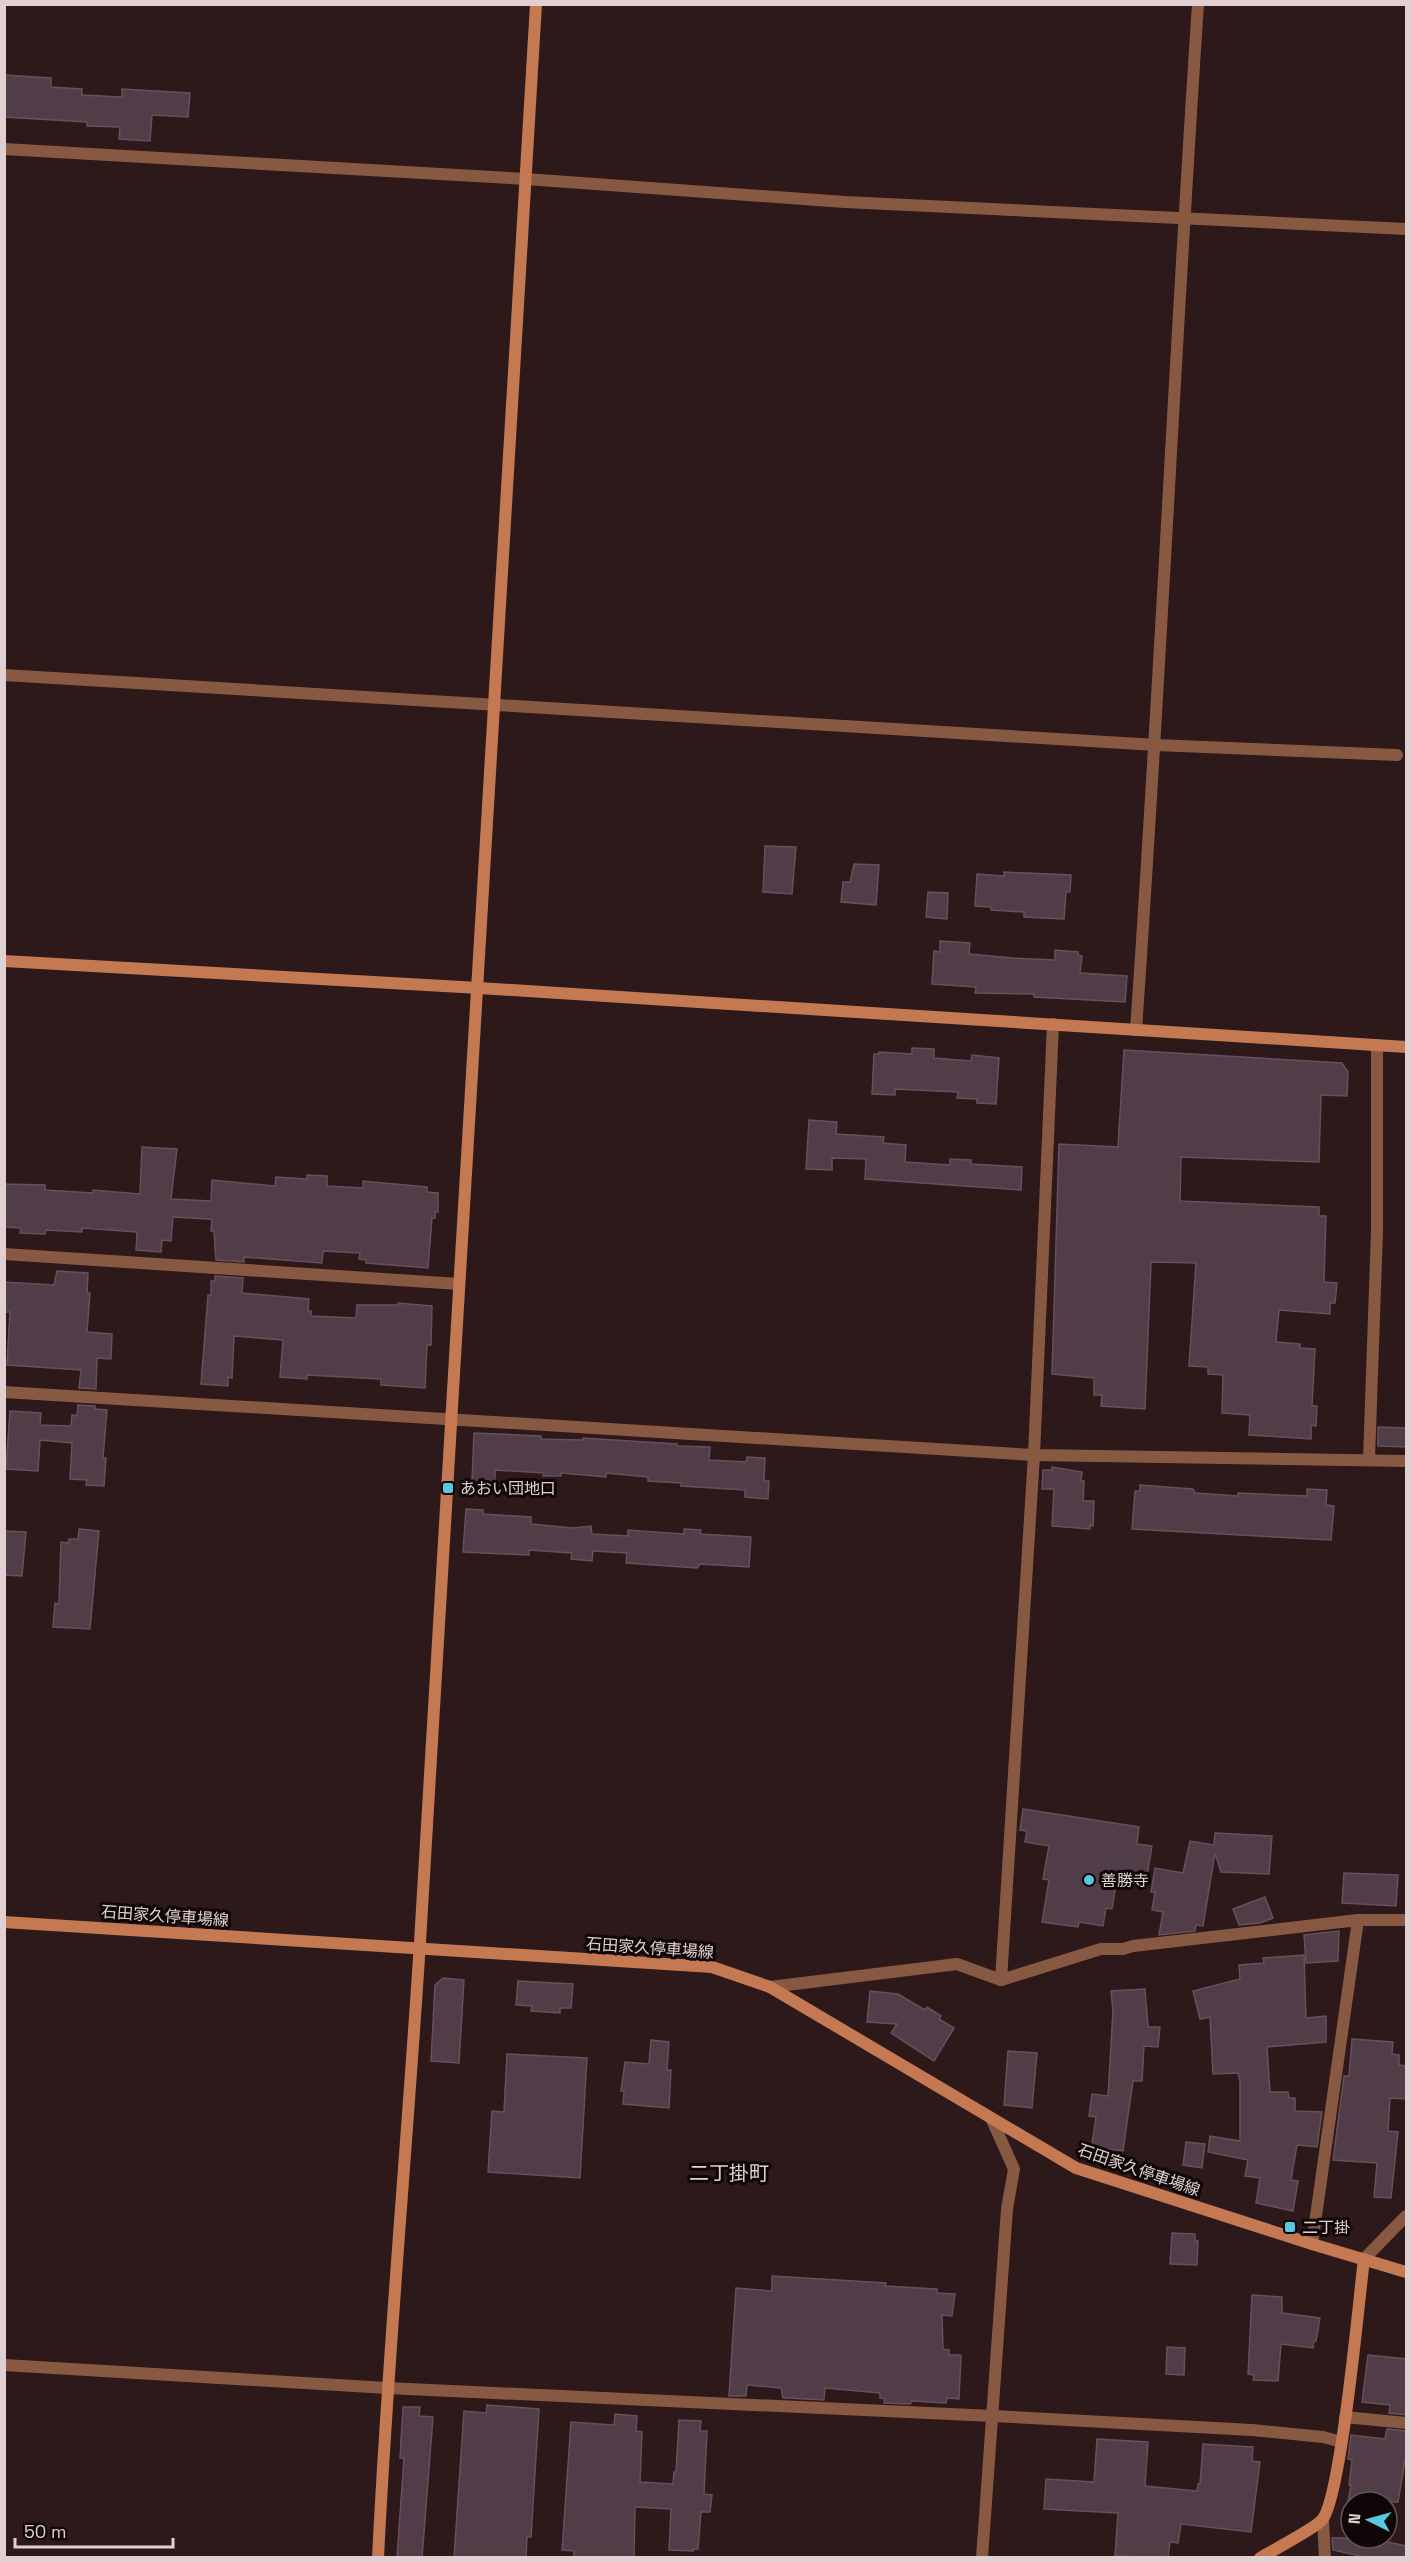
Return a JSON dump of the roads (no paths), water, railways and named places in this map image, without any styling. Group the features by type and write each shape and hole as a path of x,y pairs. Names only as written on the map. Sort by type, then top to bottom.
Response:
{"street":[{"path":"378,2558 387,2388 420,1949 536,4"},
{"path":"1136,1030 1156,745 1184,217 1198,4"},
{"path":"4,149 526,179 845,201 1407,229"},
{"path":"4,675 1156,745 1397,755"},
{"path":"4,961 479,988 1407,1047"},
{"path":"1001,1980 1034,1455 1053,1024"},
{"path":"1369,1459 1377,1231 1377,1045"},
{"path":"4,1254 459,1284"},
{"path":"4,1392 1034,1455 1407,1461"},
{"path":"1312,2244 1358,1920"},
{"path":"770,1987 957,1964 1001,1980 1101,1949 1123,1949 1358,1920 1407,1920"},
{"name":"石田家久停車場線","path":"4,1922 712,1967 770,1987 1076,2168 1407,2272"},
{"path":"982,2558 1007,2209 1014,2169 992,2120"},
{"path":"1325,2558 1323,2520 1331,2498 1342,2442 1364,2259 1407,2216"},
{"path":"4,2365 387,2388 1252,2430 1323,2437 1342,2442"},
{"path":"1345,2417 1407,2423"},
{"path":"1260,2558 1323,2520"}],"place":[{"name":"あおい団地口","path":"448,1488"},
{"name":"善勝寺","path":"1089,1880"},
{"name":"二丁掛","path":"1290,2227"}],"district":[{"name":"二丁掛町","path":"729,2173"}]}
